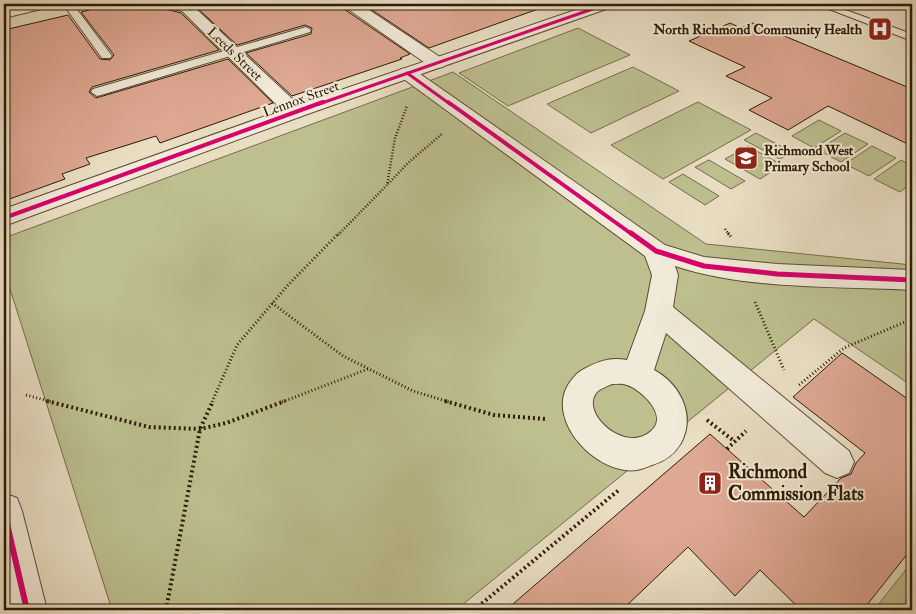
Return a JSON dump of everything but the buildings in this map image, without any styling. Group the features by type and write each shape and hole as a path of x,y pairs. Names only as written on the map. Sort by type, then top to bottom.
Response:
{"street":[{"path":"4,13 19,7 44,4"},
{"name":"Leeds Street","path":"171,4 187,8 295,112"},
{"path":"350,4 437,62"},
{"name":"Lennox Street","path":"4,218 295,112 603,4"},
{"path":"407,73 656,251 704,266 777,274 912,280"},
{"path":"637,375 659,310 664,275 656,251"},
{"path":"659,310 782,399 837,462"},
{"path":"4,511 27,610"}],"lane":[{"path":"68,4 106,56"},
{"path":"821,4 912,38"},
{"path":"97,92 306,30"}],"path":[{"path":"387,185 395,138 408,103"},
{"path":"166,610 200,429 237,345 272,303 408,163 448,129"},
{"path":"725,228 732,238 747,285 781,359 782,399"},
{"path":"272,303 343,356 414,390 494,415 546,419"},
{"path":"782,399 844,348 912,319"},
{"path":"26,395 149,427 200,429 226,424 368,368"},
{"path":"474,610 624,486"}],"green space":[{"path":"578,28 630,55 508,106 459,73"},
{"path":"633,67 679,91 591,133 547,104"},
{"path":"453,72 706,244 912,265 912,386 814,319 456,610 112,610 4,270 4,238"},
{"path":"698,102 751,130 663,179 611,145"},
{"path":"819,120 841,131 814,148 792,136"},
{"path":"756,133 792,152 780,159 744,140"},
{"path":"845,133 868,144 841,162 818,150"},
{"path":"748,146 782,165 760,179 725,159"},
{"path":"872,146 896,158 869,176 845,164"},
{"path":"709,160 745,181 731,189 695,167"},
{"path":"901,160 912,166 912,183 900,192 874,179"},
{"path":"683,174 719,196 705,205 669,182"},
{"path":"912,562 912,610 874,610"}],"cycle path":[{"path":"4,218 295,112 607,4"},
{"path":"407,73 656,251 704,266 777,274 912,280"},
{"path":"4,511 27,610"}],"place":[{"name":"North Richmond Community Health","path":"880,29"},
{"name":"Richmond West Primary School","path":"746,158"},
{"name":"Richmond Commission Flats","path":"710,483"}]}
